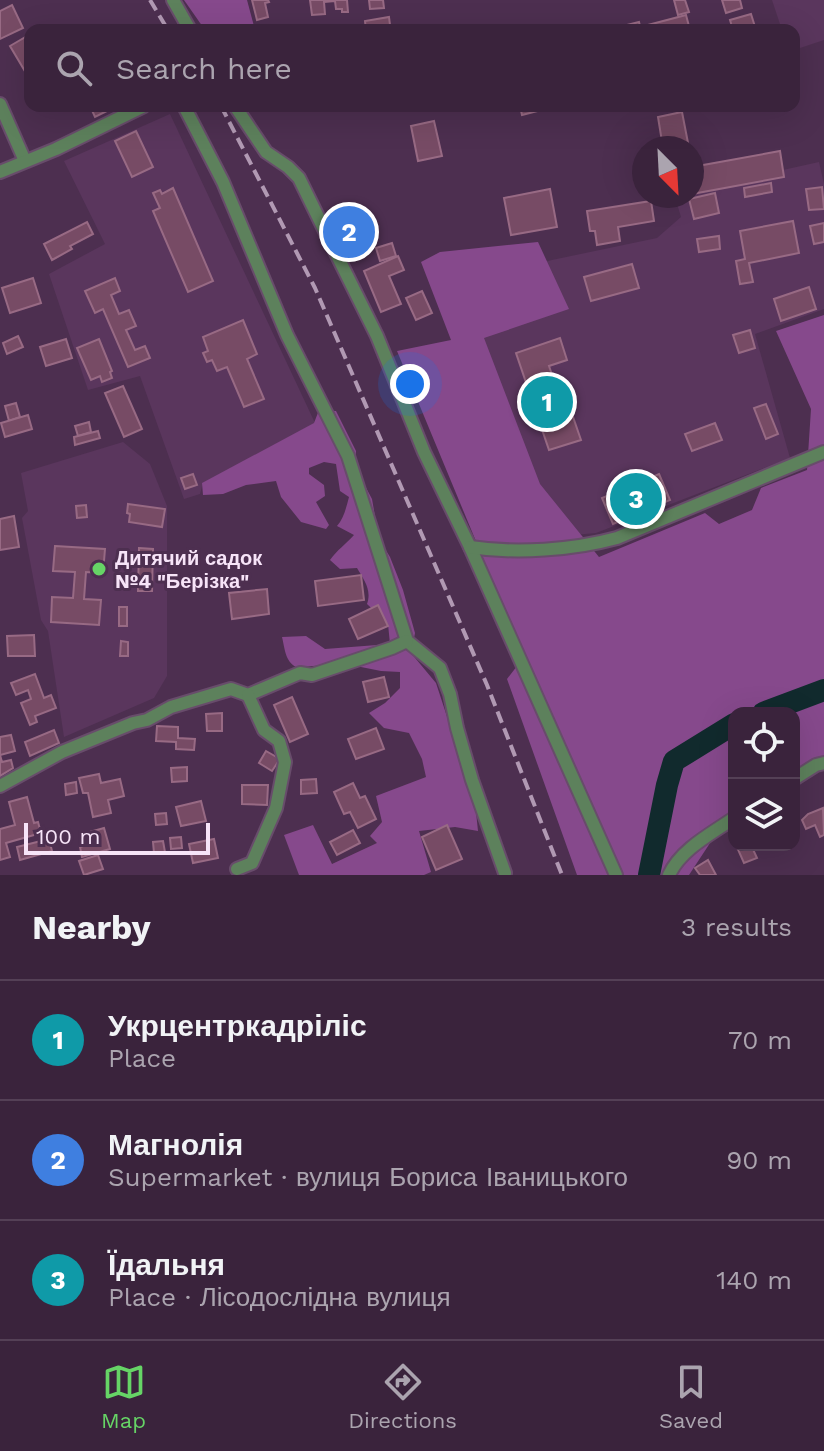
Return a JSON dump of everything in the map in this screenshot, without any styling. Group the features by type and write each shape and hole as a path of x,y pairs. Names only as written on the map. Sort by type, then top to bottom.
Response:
{"street":[{"path":"173,0 187,24"},
{"path":"0,104 25,161"},
{"path":"0,172 132,112"},
{"path":"187,112 223,182 287,335 348,456 407,641 440,668 450,694 472,780 505,873"},
{"path":"239,112 266,152 299,178 377,336 424,452 470,547 616,875"},
{"path":"470,547 558,548 617,538 824,452"},
{"path":"0,786 62,752 147,720 171,707 231,689 248,695 300,673 312,675 407,641"},
{"path":"237,869 252,863 276,808 285,762 279,741 264,730 248,695"},
{"path":"800,775 824,763"},
{"path":"669,875 674,863 728,822"}],"shaded area":[{"path":"184,0 247,0 253,24 201,24"},
{"path":"772,0 824,0 824,40 800,48 800,24 780,24"},
{"path":"170,114 315,423 203,483 200,494 184,499 140,376 88,390 49,274 105,244 64,161"},
{"path":"819,162 824,184 824,309 755,334 790,458 596,533 552,537 462,284 552,260 657,238 681,217 678,208 704,208 704,192 784,177 783,170"},
{"path":"538,242 569,309 484,338 540,484 599,557 705,513 719,524 752,510 761,488 807,470 811,409 776,331 824,315 824,758 800,772 800,707 728,707 728,820 689,875 577,875 507,679 524,657 397,351 451,340 421,262 440,252"},
{"path":"319,410 336,411 356,451 355,467 372,499 379,539 403,590 415,633 411,653 436,683 475,802 478,831 455,827 419,831 431,872 424,875 299,875 284,835 313,825 332,864 377,843 370,836 382,822 376,796 426,777 422,759 409,733 384,728 369,713 400,688 400,672 346,664 296,667 286,654 282,637 306,636 325,649 390,644 388,624 367,604 368,590 357,568 340,569 330,560 354,535 337,526 349,497 340,491 336,464 324,462 309,468 309,474 324,485 325,496 316,502 329,525 326,529 301,522 281,497 276,481 246,485 223,494 203,495 202,483 314,423"},
{"name":"Дитячий садок №4 \"Берізка\"","path":"123,442 150,464 167,506 167,676 154,698 64,737 48,631 41,620 22,518 28,511 21,473"}],"building":[{"path":"252,0 268,0 265,3 268,17 257,20"},
{"path":"310,0 347,0 348,12 336,9 335,1 324,2 325,14 312,15"},
{"path":"369,0 383,0 384,8 370,9"},
{"path":"674,0 685,0 689,12 678,15"},
{"path":"722,0 740,0 742,8 726,13"},
{"path":"12,5 23,28 0,39 0,11"},
{"path":"751,14 754,24 731,24 730,20"},
{"path":"686,15 688,24 652,24"},
{"path":"389,17 390,24 365,24 365,21"},
{"path":"24,38 24,70 10,46"},
{"path":"682,112 687,136 661,136 658,117"},
{"path":"434,121 442,156 418,161 411,126"},
{"path":"136,131 153,167 132,177 115,141"},
{"path":"780,151 784,177 704,192 704,165"},
{"path":"771,183 772,192 745,197 744,188"},
{"path":"822,187 824,209 809,210 806,189"},
{"path":"173,188 213,281 188,292 153,211 160,208 153,193 160,190 162,194"},
{"path":"550,189 557,227 511,235 504,198"},
{"path":"715,193 719,213 694,219 691,208 704,208 704,196"},
{"path":"632,204 632,208 652,208 654,221 618,227 620,241 597,245 595,231 590,231 587,211"},
{"path":"793,221 799,253 749,263 753,282 740,284 736,261 745,259 740,231"},
{"path":"87,222 93,234 52,260 44,244"},
{"path":"353,223 358,236 345,241 340,229"},
{"path":"824,223 824,242 814,244 810,226"},
{"path":"719,236 720,249 699,252 697,239"},
{"path":"392,243 396,256 380,261 376,248"},
{"path":"398,256 404,270 389,276 401,304 381,312 364,271"},
{"path":"632,264 639,288 591,301 584,277"},
{"path":"33,278 41,303 10,313 2,288"},
{"path":"115,278 120,291 111,295 119,314 129,310 136,326 126,330 135,350 145,346 150,358 128,367 103,309 95,313 85,291"},
{"path":"809,287 816,309 781,321 774,299"},
{"path":"422,291 432,313 416,320 406,298"},
{"path":"243,320 257,354 247,359 264,399 244,407 227,367 217,371 212,360 207,362 203,353 208,351 203,337"},
{"path":"750,330 755,348 739,353 733,335"},
{"path":"18,336 23,347 7,354 3,343"},
{"path":"560,338 567,360 549,366 566,416 572,414 581,440 549,450 516,353"},
{"path":"66,339 72,358 46,366 40,347"},
{"path":"99,339 112,371 112,378 102,382 100,376 91,380 77,348"},
{"path":"123,386 142,429 124,437 105,393"},
{"path":"16,403 20,417 9,421 5,406"},
{"path":"766,404 778,434 766,439 754,408"},
{"path":"28,415 32,429 5,437 1,423"},
{"path":"89,422 91,432 78,436 75,426"},
{"path":"715,423 722,440 692,451 685,434"},
{"path":"98,431 100,438 75,445 74,437"},
{"path":"193,474 197,485 185,489 181,478"},
{"path":"659,474 670,500 613,524 602,498"},
{"path":"128,504 165,509 162,527 129,522"},
{"path":"86,505 87,517 77,518 76,506"},
{"path":"14,516 19,547 0,550 0,519"},
{"path":"55,546 105,549 103,573 86,572 84,599 101,600 99,625 51,622 52,597 73,598 75,572 53,571"},
{"path":"139,548 153,549 152,591 138,591"},
{"path":"361,575 364,600 318,606 315,581"},
{"path":"267,589 269,614 232,619 229,593"},
{"path":"378,605 388,626 358,639 349,619"},
{"path":"119,607 127,607 127,626 119,626"},
{"path":"34,635 35,656 8,656 7,636"},
{"path":"121,641 128,642 128,656 120,656"},
{"path":"35,674 44,698 51,695 56,708 35,716 37,722 30,725 21,703 31,699 28,690 16,695 11,683"},
{"path":"384,677 389,697 368,702 363,682"},
{"path":"292,697 308,734 290,742 274,705"},
{"path":"222,713 222,731 207,731 206,714"},
{"path":"157,726 178,727 178,738 195,739 194,750 176,749 176,742 156,741"},
{"path":"376,728 384,749 356,759 348,739"},
{"path":"54,730 59,743 30,756 25,742"},
{"path":"11,735 15,751 0,755 0,737"},
{"path":"266,751 280,759 272,771 259,763"},
{"path":"0,755 2,762 11,760 13,768 0,776"},
{"path":"187,767 187,781 172,782 171,768"},
{"path":"99,774 101,783 120,779 124,796 108,800 111,813 93,817 88,793 83,793 79,778"},
{"path":"316,779 317,793 301,794 301,780"},
{"path":"76,782 77,793 66,795 65,784"},
{"path":"353,783 360,798 365,796 376,819 358,828 350,812 344,814 334,792"},
{"path":"242,785 268,785 267,805 242,804"},
{"path":"27,797 34,823 38,822 41,833 6,843 10,857 0,860 0,829 15,825 9,802"},
{"path":"201,801 206,821 181,826 176,807"},
{"path":"823,808 824,835 820,837 815,825 806,829 802,820"},
{"path":"166,813 167,824 156,825 155,814"},
{"path":"447,825 462,859 436,870 422,837"},
{"path":"104,828 110,849 82,857 80,847 89,844 86,833"},
{"path":"353,830 360,843 337,855 330,842"},
{"path":"181,837 182,848 171,849 170,838"},
{"path":"49,839 52,851 20,860 17,847"},
{"path":"214,839 218,858 193,863 189,844"},
{"path":"163,841 165,852 154,853 153,842"},
{"path":"739,851 754,851 757,858 744,863"},
{"path":"98,855 103,869 84,875 79,861"},
{"path":"708,860 716,875 700,875 695,868"}],"waterway":[{"path":"779,707 824,690"},
{"path":"649,875 674,761 728,728"}],"railway":[{"path":"150,0 164,24"},
{"path":"224,112 315,288 487,685 562,875"}],"place":[{"name":"Магнолія","path":"349,232"},
{"name":"Укрцентркадріліс","path":"547,402"},
{"name":"Їдальня","path":"636,499"},
{"name":"Дитячий садок №4 \"Берізка\"","path":"99,569"}]}
